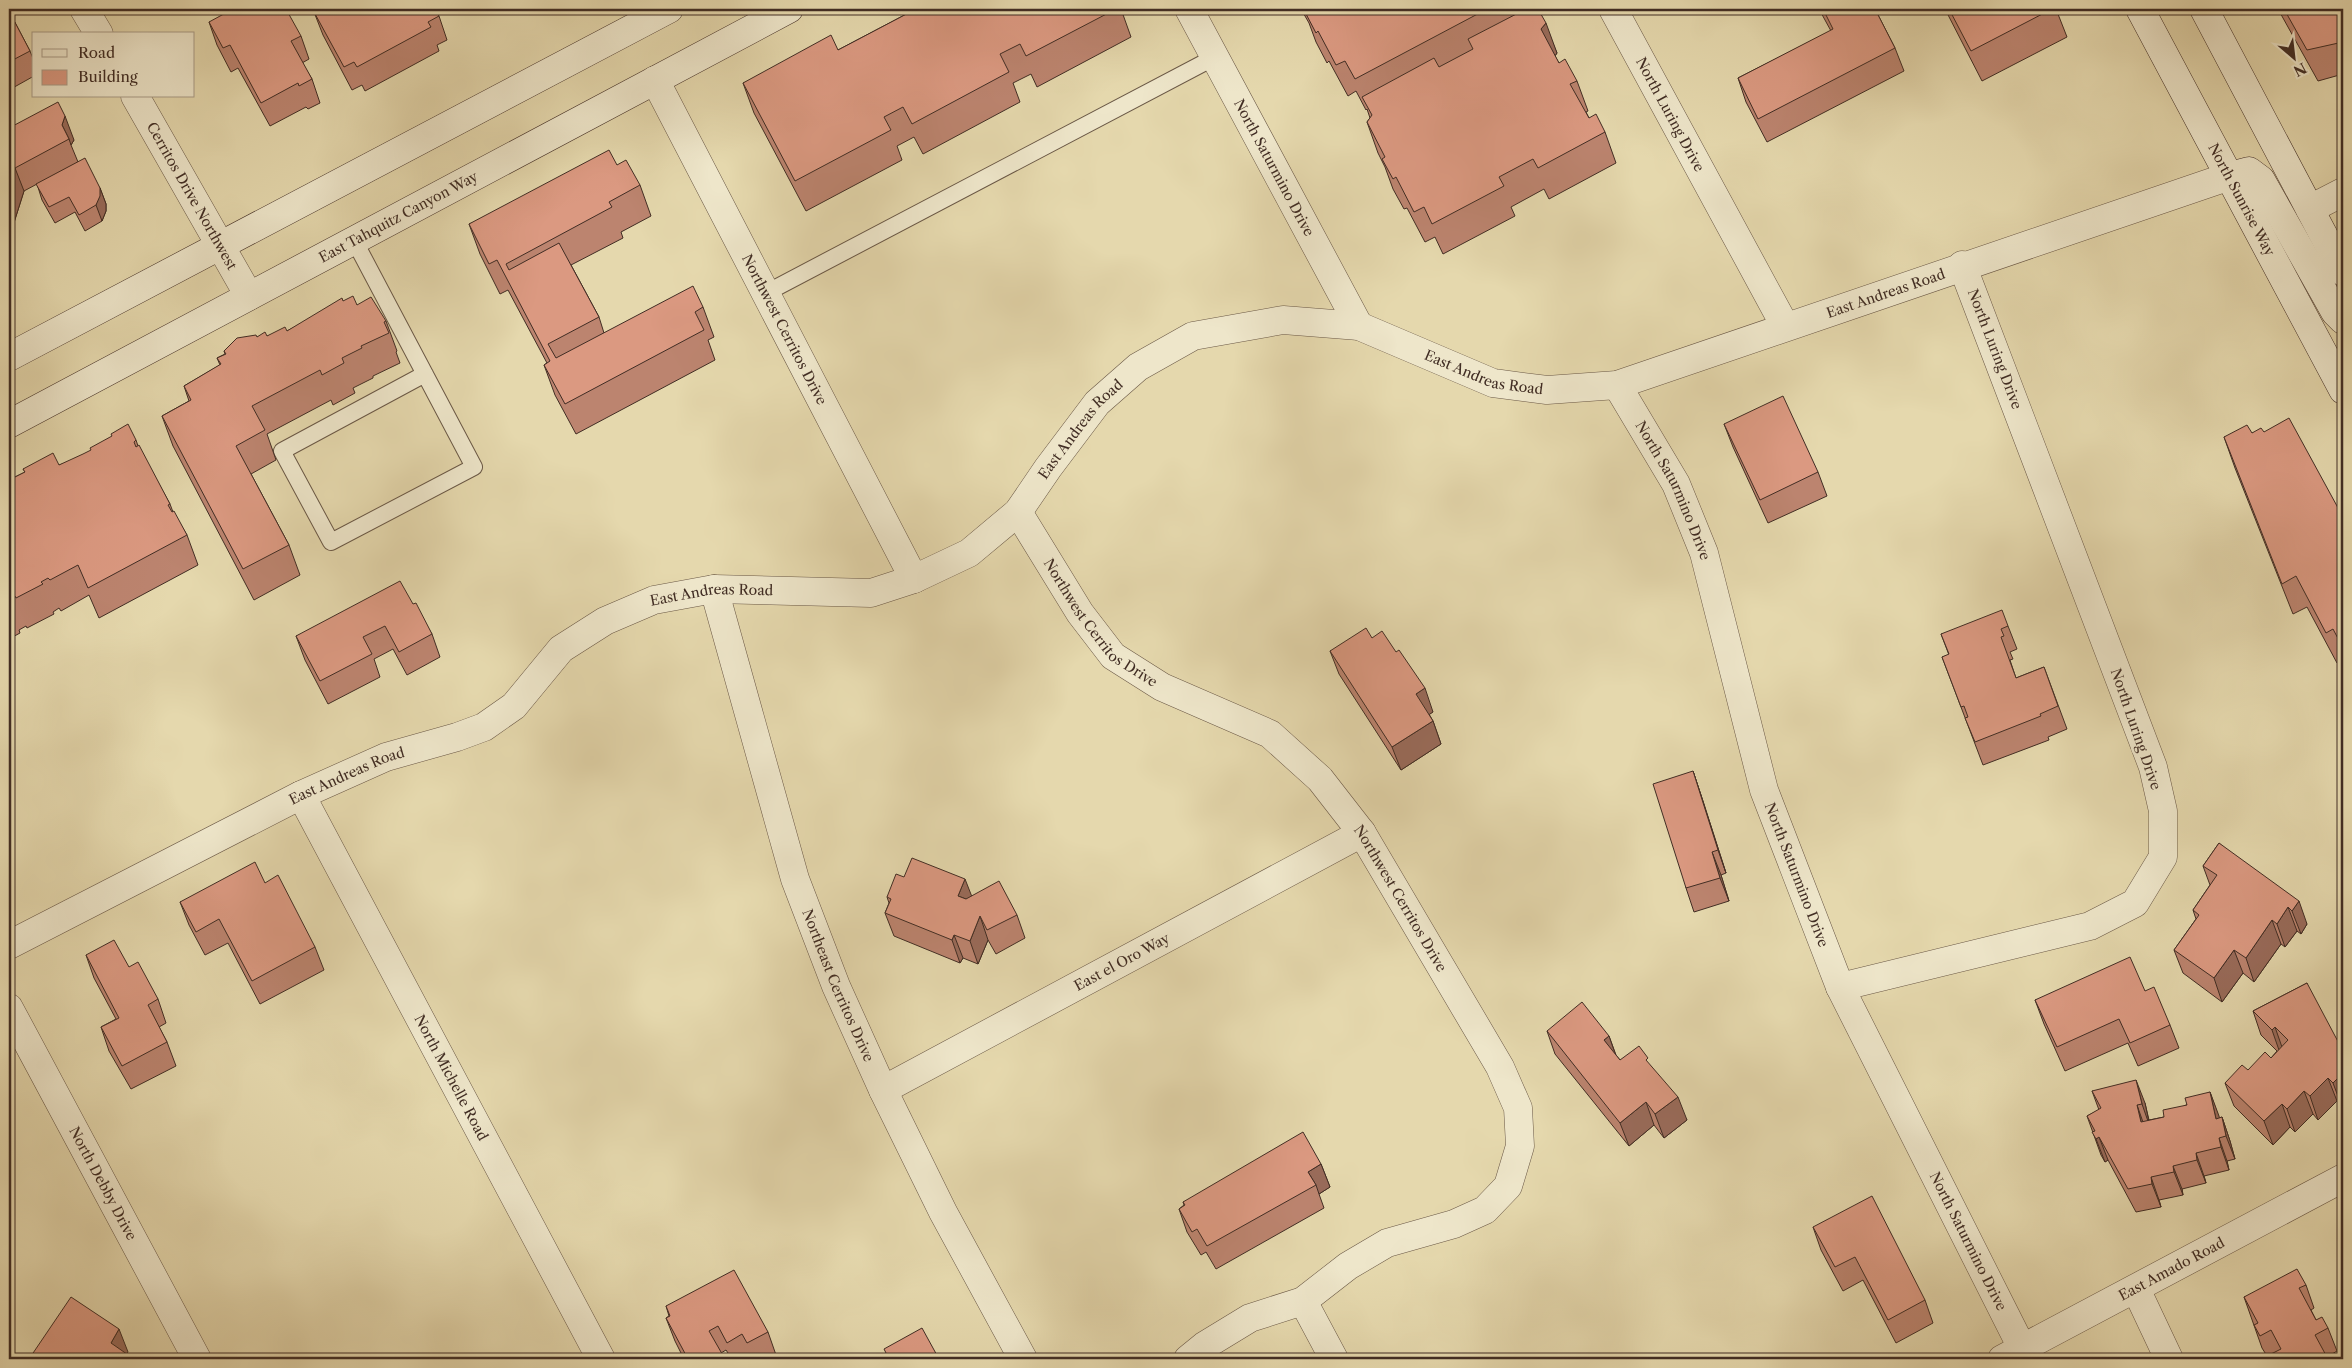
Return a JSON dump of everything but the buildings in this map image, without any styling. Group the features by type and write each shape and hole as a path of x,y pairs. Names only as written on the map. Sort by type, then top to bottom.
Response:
{"street":[{"path":"84,9 98,32"},
{"path":"9,357 669,9"},
{"name":"East Tahquitz Canyon Way","path":"9,424 789,9"},
{"name":"North Saturmino Drive","path":"1189,9 1359,326"},
{"name":"North Luring Drive","path":"1613,9 1786,326"},
{"name":"North Sunrise Way","path":"2140,9 2343,390"},
{"path":"2204,9 2343,272"},
{"name":"Northwest Cerritos Drive","path":"655,80 914,579"},
{"name":"Cerritos Drive Northwest","path":"136,98 250,296"},
{"name":"East Andreas Road","path":"9,945 301,795 386,757 457,737 484,727 514,706 561,649 605,621 654,600 714,589 871,593 914,579 969,553 1018,512 1048,468 1097,403 1138,366 1193,336 1283,320 1359,326 1494,383 1547,390 1617,385 1962,265 2249,171 2261,180 2335,312 2343,320"},
{"path":"2310,209 2343,192"},
{"name":"North Luring Drive","path":"1840,988 2090,926 2135,903 2163,856 2163,811 2153,767 1962,265"},
{"name":"North Saturmino Drive","path":"1617,385 1676,484 1704,553 1764,790 1840,988 2012,1354"},
{"name":"Northwest Cerritos Drive","path":"1018,512 1080,613 1113,656 1162,687 1270,734 1320,779 1362,834 1500,1067 1518,1108 1520,1146 1508,1186 1485,1210 1454,1224 1387,1243 1348,1266 1304,1301"},
{"name":"Northeast Cerritos Drive","path":"714,589 795,879 836,986 883,1090 943,1212 1023,1359"},
{"name":"North Michelle Road","path":"301,795 601,1359"},
{"name":"East el Oro Way","path":"883,1090 1362,834"},
{"name":"North Debby Drive","path":"9,1008 197,1359"},
{"name":"East Amado Road","path":"2012,1354 2343,1178"},
{"path":"2136,1289 2169,1359"},
{"path":"1188,1359 1204,1346 1250,1318 1304,1301 1334,1359"}],"lane":[{"path":"766,294 1215,57"},
{"path":"354,240 425,374 474,467 331,542 282,451 425,374"}]}
